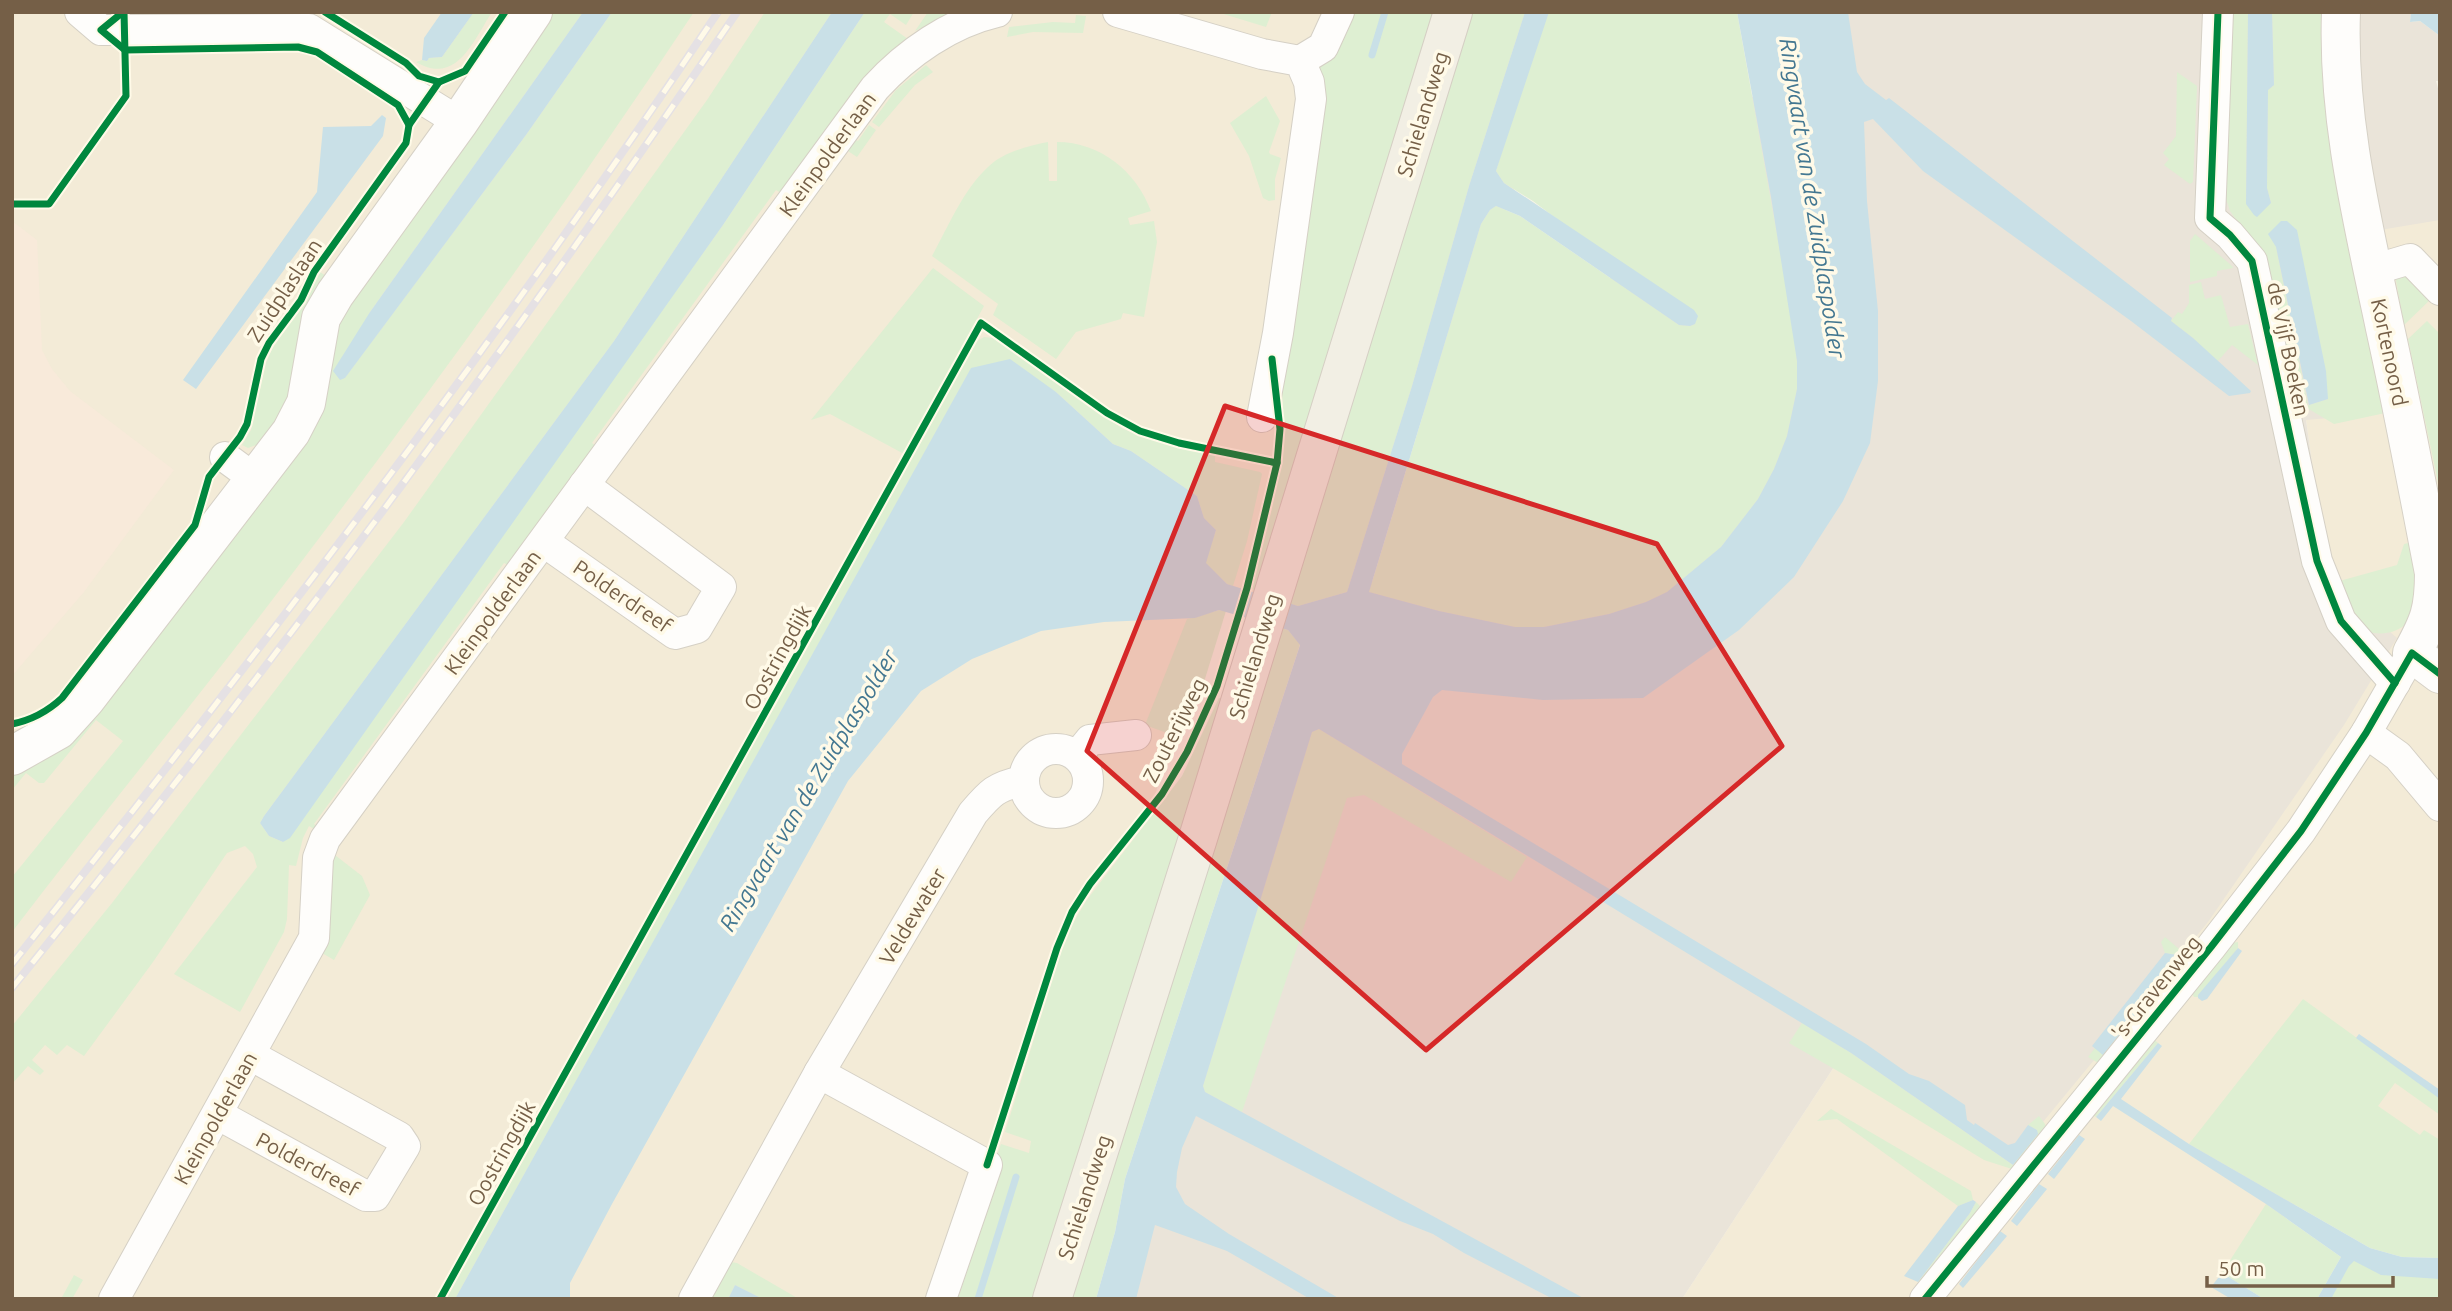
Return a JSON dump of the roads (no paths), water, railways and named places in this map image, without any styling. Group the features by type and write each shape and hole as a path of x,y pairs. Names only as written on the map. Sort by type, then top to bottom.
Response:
{"main road":[{"name":"Schielandweg","path":"1052,1299 1453,12"}],"street":[{"path":"80,12 101,30 213,22 309,29 459,122"},
{"path":"12,756 58,730 86,699 291,432 306,403 321,318 335,293 459,122 533,12"},
{"name":"Kleinpolderlaan","path":"114,1299 314,938 318,858 325,839 875,88 895,66 923,46 954,28 997,12"},
{"path":"1118,12 1262,54 1300,61 1323,47 1339,12"},
{"name":"de Vijf Boeken","path":"2218,12 2210,218 2230,235 2252,261 2317,561 2341,621 2415,670"},
{"name":"Kortenoord","path":"2342,12 2340,54 2347,137 2360,216 2397,380 2434,573 2434,600 2415,670"},
{"path":"1262,417 1278,334 1311,99 1309,82 1300,61"},
{"path":"2373,270 2410,259 2440,290"},
{"path":"225,457 255,479"},
{"name":"Polderdreef","path":"544,542 675,634 697,628 721,587 584,485"},
{"name":"'s-Gravenweg","path":"1925,1299 2219,937 2301,831 2366,733 2415,670"},
{"path":"2366,733 2398,756 2440,806"},
{"path":"1077,756 1090,740 1136,735"},
{"path":"1061,749 1077,756 1087,772 1088,785 1085,796 1077,806 1067,813 1054,814 1042,811 1032,804 1025,793 1023,781 1025,770 1039,753 1061,749"},
{"name":"Veldewater","path":"694,1299 819,1073 973,813 1001,785 1023,781"},
{"name":"Polderdreef","path":"217,1114 366,1196 375,1196 405,1146 399,1137 250,1055"},
{"path":"819,1073 987,1165 941,1299"}],"water":[{"path":"442,12 474,12 442,57 422,60 424,38"},
{"path":"583,12 612,12 526,135 345,378 340,380 333,371 370,312"},
{"path":"832,12 865,12 723,225 290,838 283,842 269,836 260,823 264,816 614,341"},
{"name":"Ringvaart van de Zuidplaspolder","path":"1525,12 1549,12 1496,171 1504,183 1694,310 1698,316 1695,324 1679,325 1520,216 1496,206 1490,210 1481,224 1369,592 1439,611 1515,627 1544,627 1609,614 1667,592 1721,547 1758,499 1787,436 1797,389 1797,361 1771,197 1737,12 1848,12 1857,72 1865,84 1886,100 1889,98 2172,318 2171,321 2251,391 2229,396 2131,321 1923,171 1873,119 1864,122 1867,201 1878,311 1878,381 1870,443 1843,501 1794,577 1739,630 1643,698 1543,700 1442,690 1433,697 1402,754 1402,764 1866,1044 1909,1074 1929,1081 1965,1105 1967,1120 1974,1125 1975,1123 2008,1145 2015,1143 2028,1125 2037,1130 2038,1134 2013,1165 1851,1053 1319,729 1312,732 1203,1086 1205,1092 1585,1299 1553,1299 1433,1234 1400,1221 1196,1116 1182,1148 1177,1172 1176,1187 1185,1204 1229,1234 1340,1299 1310,1299 1227,1251 1155,1225 1136,1299 1096,1299 1115,1232 1125,1179 1300,645 1288,630 1219,610 1195,618 1104,622 1041,631 972,659 921,691 848,781 612,1204 570,1283 570,1299 455,1299 971,368 1010,359 1056,392 1113,444 1131,451 1197,496 1204,518 1216,530 1206,563 1227,584 1298,606 1347,592 1412,386 1469,186"},
{"path":"2248,12 2272,12 2274,85 2268,90 2267,188 2271,203 2257,217 2246,204"},
{"path":"2411,12 2440,12 2440,36 2420,21 2410,22"},
{"path":"382,115 386,118 383,136 196,389 183,380 317,192 323,127 371,126"},
{"path":"2281,221 2287,221 2297,230 2326,371 2328,399 2309,405 2276,247 2268,234"},
{"path":"2238,948 2242,951 2207,999 2202,1001 2198,995"},
{"path":"2165,953 2177,955 2171,971 2103,1055 2092,1046"},
{"path":"2359,1034 2440,1090 2440,1099 2356,1038"},
{"path":"2158,1043 2162,1046 2121,1099 2189,1144 2370,1248 2402,1257 2440,1258 2440,1279 2381,1275 2354,1261 2331,1299 2317,1299 2341,1257 2266,1204 2113,1106 2101,1121 2096,1117"},
{"path":"2079,1135 2085,1139 2054,1179 2048,1174"},
{"path":"2039,1184 2047,1189 2017,1226 2011,1221"},
{"path":"1973,1200 1976,1202 1970,1213 1918,1282 1904,1276 1958,1206"},
{"path":"2000,1231 2007,1236 1963,1288 1959,1284"},
{"path":"2222,1273 2264,1299 2231,1299 2211,1287"},
{"path":"735,1285 763,1299 728,1299"}],"waterway":[{"path":"1372,55 1385,12"},
{"path":"978,1299 1016,1177"}],"railway":[{"path":"12,964 195,731 375,495 550,256 718,12"},
{"path":"12,988 201,750 385,508 564,262 737,12"}]}
